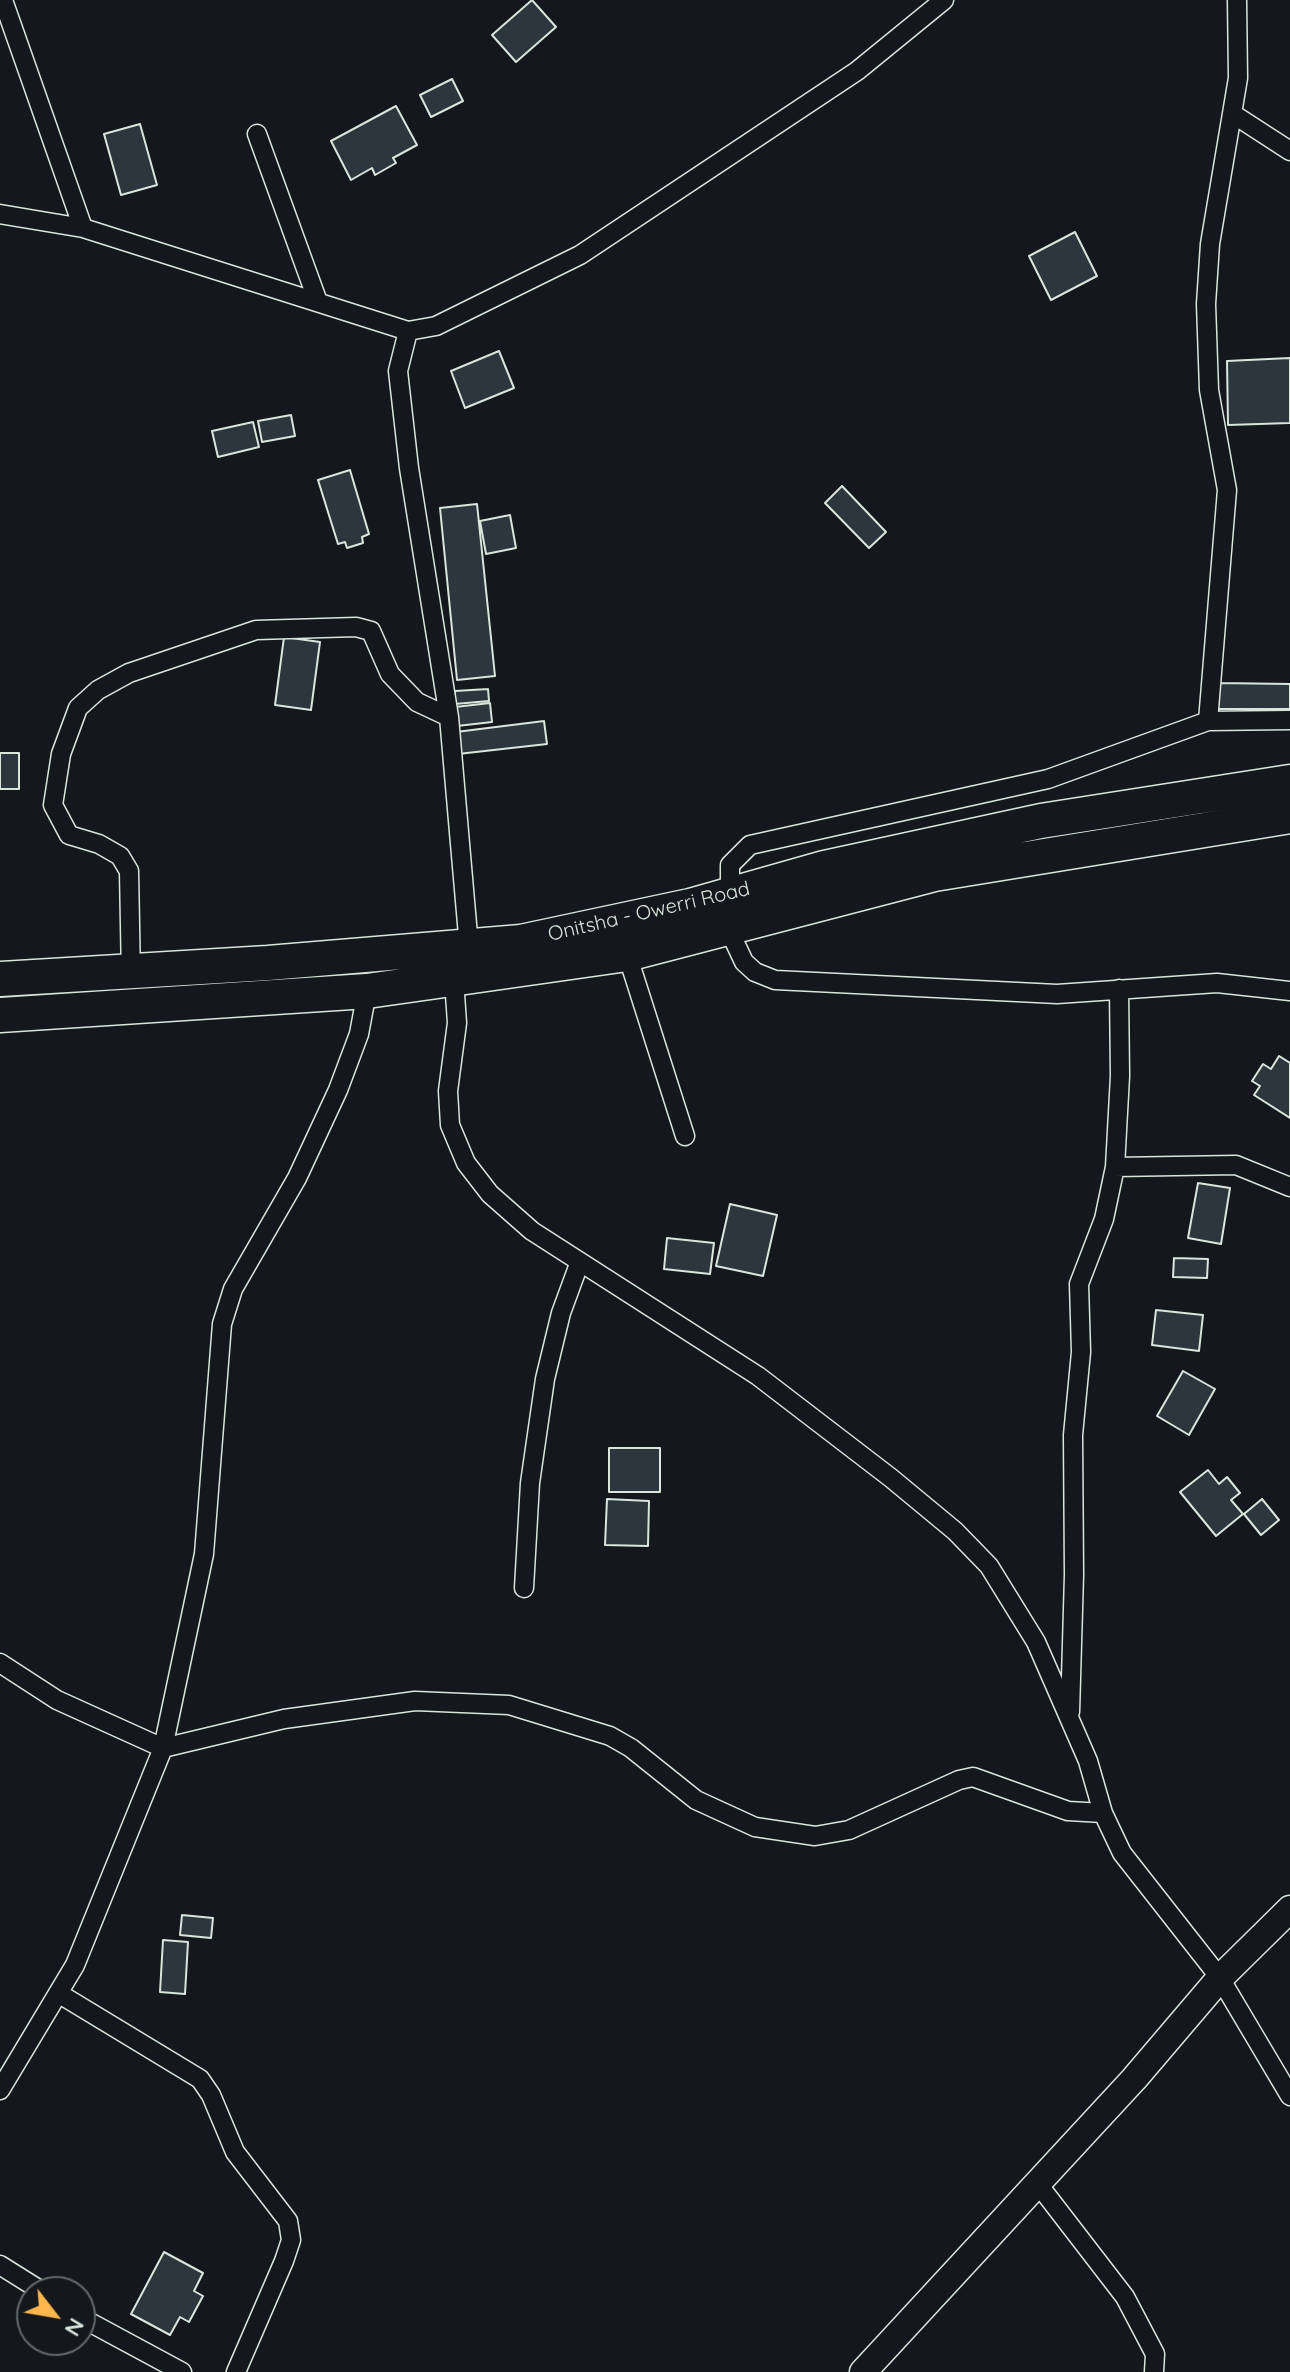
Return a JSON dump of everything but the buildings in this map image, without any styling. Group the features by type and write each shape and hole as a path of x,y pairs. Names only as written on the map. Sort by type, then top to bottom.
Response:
{"highway":[{"name":"Onitsha - Owerri Road","path":"0,979 521,942 730,895 824,868 1041,821 1290,782"},
{"name":"Onitsha - Owerri Road","path":"0,1015 367,991 627,954 934,874 1290,816"}],"street":[{"path":"3,0 83,228"},
{"path":"0,214 83,228 408,331 436,326 580,255 857,71 944,0"},
{"path":"1208,721 1227,490 1209,390 1206,304 1210,244 1238,78 1237,0"},
{"path":"1233,114 1290,151"},
{"path":"257,134 318,302"},
{"path":"408,331 398,371 409,468 449,717 469,947"},
{"path":"129,1008 129,871 120,856 69,835 53,805 61,754 78,708 98,690 129,673 256,630 356,627 371,631 390,674 417,702 449,717"},
{"path":"730,895 730,865 750,845 1048,779 1208,721 1290,720"},
{"path":"728,928 744,962 755,972 775,980 1057,994 1217,983 1290,991"},
{"path":"627,954 685,1136"},
{"path":"454,980 457,1023 448,1091 450,1125 466,1163 490,1194 532,1231 758,1376 955,1531 989,1566 1036,1642 1088,1761 1103,1813 1122,1853 1220,1978 1290,2096"},
{"path":"1070,1721 1073,1435 1081,1352 1079,1284 1104,1219 1115,1167 1120,1076 1119,989"},
{"path":"0,2090 75,1965 163,1748 204,1554 222,1324 233,1289 297,1178 338,1090 359,1034 367,991"},
{"path":"1115,1167 1236,1165 1290,1187"},
{"path":"524,1588 530,1483 545,1379 561,1313 579,1264"},
{"path":"0,1663 57,1700 163,1748 284,1719 415,1701 509,1705 610,1736 631,1748 696,1800 755,1827 815,1836 849,1830 959,1780 973,1777 1068,1811 1103,1813"},
{"path":"863,2372 1038,2184 1220,1978 1290,1909"},
{"path":"58,1993 200,2079 211,2095 235,2152 288,2221 291,2240 288,2250 236,2372"},
{"path":"1038,2184 1125,2297 1155,2354 1154,2372"},
{"path":"0,2265 18,2276"},
{"path":"96,2326 182,2372"}]}
